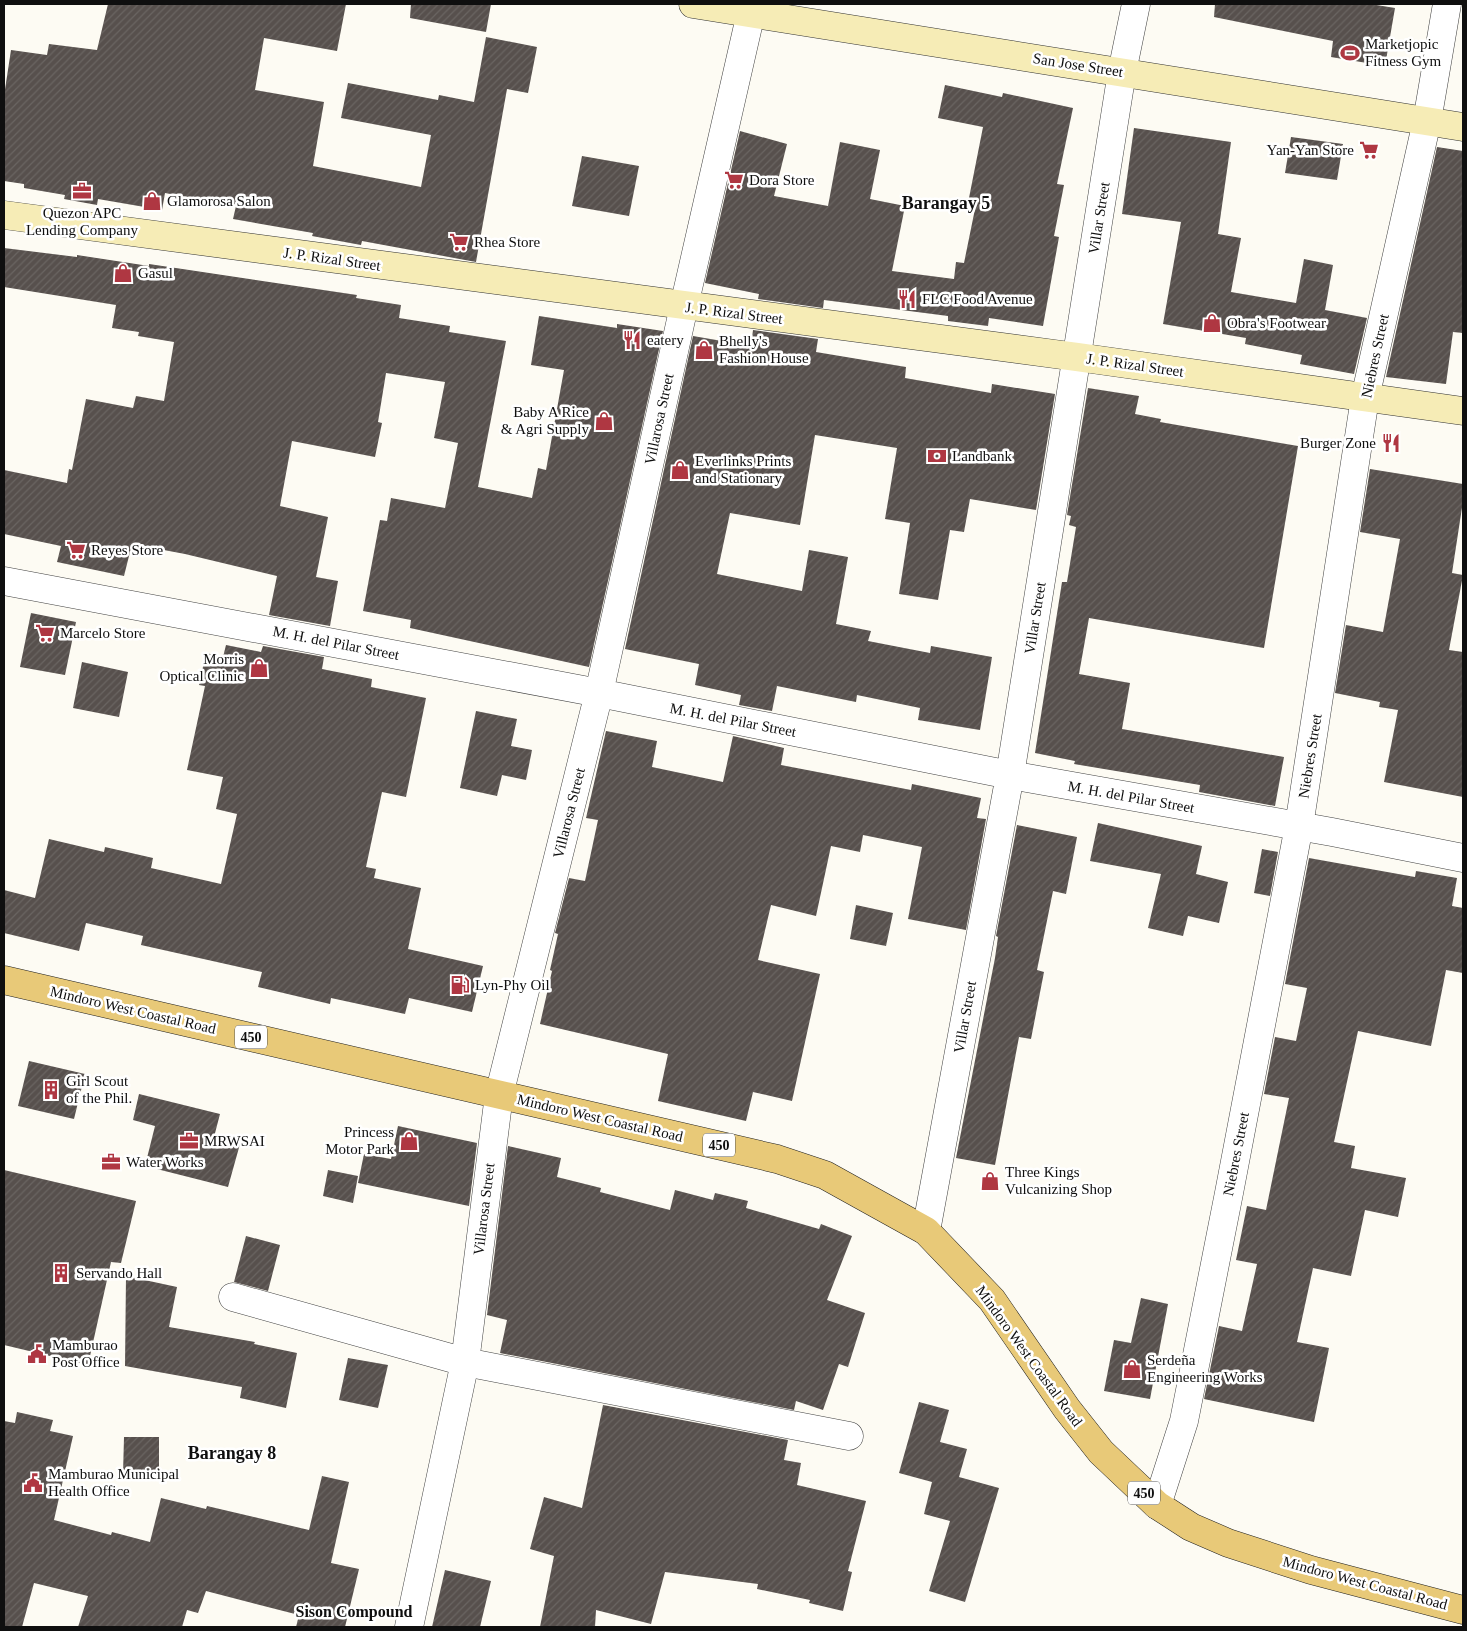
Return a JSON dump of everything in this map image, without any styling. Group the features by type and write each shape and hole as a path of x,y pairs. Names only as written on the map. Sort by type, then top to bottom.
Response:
{"main road":[{"name":"Mindoro West Coastal Road","path":"4,980 776,1159 824,1175 926,1231 992,1300 1067,1409 1101,1452 1157,1505 1191,1527 1228,1543 1311,1570 1463,1610"}],"street":[{"name":"San Jose Street","path":"693,4 752,9 1122,72 1463,127"},
{"name":"Villar Street","path":"926,1231 1010,775 1122,72 1136,4"},
{"name":"Niebres Street","path":"1157,1505 1184,1421 1299,826 1365,398 1427,121 1447,4"},
{"name":"Villarosa Street","path":"409,1627 465,1362 499,1095 599,693 684,306 752,9"},
{"name":"J. P. Rizal Street","path":"4,215 1077,357 1463,411"},
{"name":"M. H. del Pilar Street","path":"4,581 599,693 1010,775 1299,826 1463,858"},
{"path":"233,1297 465,1362 849,1436"}],"building":[{"path":"108,4 346,4 337,51 264,38 255,90 324,102 313,166 421,187 431,135 341,118 348,83 438,100 439,95 474,102 486,37 537,47 528,93 507,89 476,262 362,241 361,245 312,236 313,233 233,219 236,206 165,193 162,210 98,199 97,205 64,199 65,195 24,188 24,184 4,181 4,96 11,50 47,55 49,44 97,50"},
{"path":"411,4 491,4 486,32 410,18"},
{"path":"1215,4 1370,4 1395,8 1385,66 1331,57 1333,41 1214,17"},
{"path":"945,85 1002,97 1003,93 1073,108 1057,184 1064,185 1054,236 1059,237 1043,326 989,318 988,326 948,321 948,316 824,300 823,308 758,299 759,294 705,283 740,131 787,144 774,196 828,206 840,142 880,150 870,199 905,206 892,271 954,279 956,262 964,263 976,204 968,203 983,127 938,118"},
{"path":"1134,128 1231,142 1218,234 1241,238 1231,292 1296,303 1304,259 1333,265 1325,310 1367,318 1354,374 1300,364 1302,355 1245,344 1246,338 1163,324 1181,222 1122,214"},
{"path":"1291,137 1343,144 1337,180 1285,173"},
{"path":"1437,147 1463,151 1463,333 1453,332 1446,384 1386,377"},
{"path":"582,156 639,166 629,216 572,206"},
{"path":"4,248 77,257 77,255 149,266 149,264 357,295 356,298 401,305 399,318 450,326 449,332 506,341 478,487 532,498 538,468 546,470 564,370 531,365 539,316 617,328 617,324 663,331 589,667 410,628 411,620 363,611 380,520 387,521 391,498 445,508 458,443 434,438 445,382 386,373 378,422 382,423 375,457 292,441 280,506 328,517 316,577 338,581 330,626 269,615 277,576 185,554 132,544 124,576 57,562 61,546 4,534 4,470 67,483 69,469 72,470 86,399 133,408 136,396 164,401 174,342 138,336 139,332 112,328 116,305 4,287"},
{"path":"753,330 818,339 816,352 906,367 905,378 991,393 992,384 1055,394 1036,510 970,499 964,532 950,530 938,600 899,594 910,523 885,519 897,448 815,435 800,525 730,513 717,574 802,591 809,550 848,557 836,624 871,631 868,641 930,653 931,646 992,657 980,730 918,720 920,708 857,695 856,702 777,686 772,711 739,705 741,695 695,685 699,664 625,649 693,336 751,346"},
{"path":"1088,388 1139,396 1135,414 1161,419 1160,422 1298,446 1264,648 1089,618 1079,674 1130,683 1122,729 1284,757 1275,806 1199,792 1200,785 1074,764 1075,761 1035,753 1062,582 1067,582 1076,527 1069,525 1071,516 1067,515"},
{"path":"1370,469 1463,484 1463,501 1452,573 1463,575 1449,650 1463,652 1463,797 1384,782 1398,710 1379,707 1380,702 1335,693 1346,625 1383,632 1400,539 1360,532"},
{"path":"31,613 76,622 65,675 20,667"},
{"path":"226,645 261,652 263,646 324,657 322,669 372,679 371,687 426,698 406,797 382,792 366,867 376,869 374,878 421,888 408,949 483,966 472,1012 409,998 405,1014 331,998 330,1004 258,987 262,972 141,945 143,936 86,923 79,951 4,933 4,890 35,898 49,839 104,852 105,847 153,858 151,868 221,884 237,814 216,809 223,777 187,770 205,686 199,685 206,653 223,657"},
{"path":"82,662 128,672 119,717 73,708"},
{"path":"476,711 517,719 511,746 532,750 526,780 502,775 497,796 460,788"},
{"path":"606,731 657,741 652,767 723,782 733,736 784,748 781,765 911,790 912,784 981,798 977,818 986,819 966,930 908,919 922,847 863,835 860,852 831,846 816,916 771,905 758,960 820,974 792,1101 753,1092 746,1121 658,1101 668,1054 540,1024 552,971 550,970 558,934 555,933 569,878 585,881 598,820 586,818"},
{"path":"1098,823 1202,846 1196,874 1228,882 1219,923 1188,916 1183,936 1148,928 1161,874 1090,861"},
{"path":"1017,825 1077,837 1066,894 1053,891 1037,970 1044,972 1031,1039 1019,1037 995,1165 956,1158 995,958 998,937 996,936"},
{"path":"1262,849 1278,852 1270,896 1254,893"},
{"path":"1309,858 1415,877 1416,871 1457,878 1452,906 1463,908 1463,973 1446,970 1431,1046 1358,1031 1334,1142 1355,1146 1351,1168 1406,1178 1398,1217 1365,1210 1351,1276 1313,1268 1297,1342 1329,1348 1314,1422 1204,1399 1219,1326 1242,1331 1257,1264 1236,1260 1247,1206 1266,1210 1289,1098 1264,1094 1275,1037 1296,1041 1307,988 1285,984"},
{"path":"856,905 893,913 886,946 850,939"},
{"name":"Girl Scout of the Phil.","path":"29,1061 85,1074 74,1119 18,1106"},
{"name":"MRWSAI","path":"139,1094 220,1114 214,1137 240,1144 228,1187 145,1166 155,1126 133,1120"},
{"path":"398,1126 477,1143 469,1206 358,1183 364,1154 391,1159"},
{"path":"508,1146 561,1158 557,1177 601,1188 600,1192 670,1210 675,1190 713,1200 715,1193 748,1201 746,1208 819,1229 821,1224 852,1236 827,1300 865,1313 848,1367 839,1364 823,1410 796,1401 794,1410 500,1353 507,1320 487,1315"},
{"name":"Servando Hall","path":"4,1170 136,1201 121,1263 111,1262 88,1365 4,1345"},
{"path":"328,1170 358,1176 353,1203 323,1196"},
{"path":"246,1236 280,1245 268,1291 234,1282"},
{"path":"126,1276 177,1287 169,1327 255,1342 254,1344 297,1353 286,1408 240,1398 242,1387 125,1366"},
{"name":"Serdeña Engineering Works","path":"1141,1298 1168,1304 1150,1399 1104,1391 1114,1340 1131,1343"},
{"path":"348,1358 388,1365 378,1408 339,1400"},
{"path":"919,1402 949,1410 940,1442 967,1449 959,1477 999,1488 965,1602 929,1591 950,1521 924,1514 932,1482 899,1473"},
{"path":"603,1405 788,1440 784,1460 801,1463 797,1485 866,1501 848,1571 852,1572 843,1611 809,1603 810,1600 757,1589 758,1584 665,1572 651,1624 596,1610 595,1627 540,1627 554,1556 530,1549 544,1497 582,1508"},
{"path":"17,1412 53,1420 50,1431 73,1436 54,1520 111,1535 112,1532 150,1542 161,1498 206,1509 207,1506 309,1530 322,1476 349,1482 331,1563 359,1569 345,1627 296,1627 299,1615 206,1591 198,1613 187,1610 182,1627 78,1627 88,1596 34,1583 22,1627 4,1627 4,1421 15,1423"},
{"path":"124,1437 159,1437 159,1475 123,1474"},
{"path":"445,1570 491,1581 480,1627 432,1627"}],"place":[{"name":"Marketjopic Fitness Gym","path":"1350,53"},
{"name":"Yan-Yan Store","path":"1369,150"},
{"name":"Dora Store","path":"734,180"},
{"name":"Quezon APC Lending Company","path":"82,191"},
{"name":"Glamorosa Salon","path":"152,201"},
{"name":"Rhea Store","path":"459,242"},
{"name":"Gasul","path":"123,273"},
{"name":"FLC Food Avenue","path":"907,299"},
{"name":"Obra's Footwear","path":"1212,323"},
{"name":"eatery","path":"632,340"},
{"name":"Bhelly's Fashion House","path":"704,350"},
{"name":"Baby A Rice & Agri Supply","path":"604,421"},
{"name":"Burger Zone","path":"1391,443"},
{"name":"Landbank","path":"937,456"},
{"name":"Everlinks Prints and Stationary","path":"680,470"},
{"name":"Reyes Store","path":"76,550"},
{"name":"Marcelo Store","path":"45,633"},
{"name":"Morris Optical Clinic","path":"259,668"},
{"name":"Lyn-Phy Oil","path":"460,985"},
{"name":"Girl Scout of the Phil.","path":"51,1090"},
{"name":"MRWSAI","path":"189,1141"},
{"name":"Princess Motor Park","path":"409,1141"},
{"name":"Water Works","path":"111,1162"},
{"name":"Three Kings Vulcanizing Shop","path":"990,1181"},
{"name":"Servando Hall","path":"61,1273"},
{"name":"Mamburao Post Office","path":"37,1354"},
{"name":"Serdeña Engineering Works","path":"1132,1369"},
{"name":"Mamburao Municipal Health Office","path":"33,1483"}],"district":[{"name":"Barangay 5","path":"946,203"},
{"name":"Barangay 8","path":"232,1453"},
{"name":"Sison Compound","path":"354,1611"}]}
